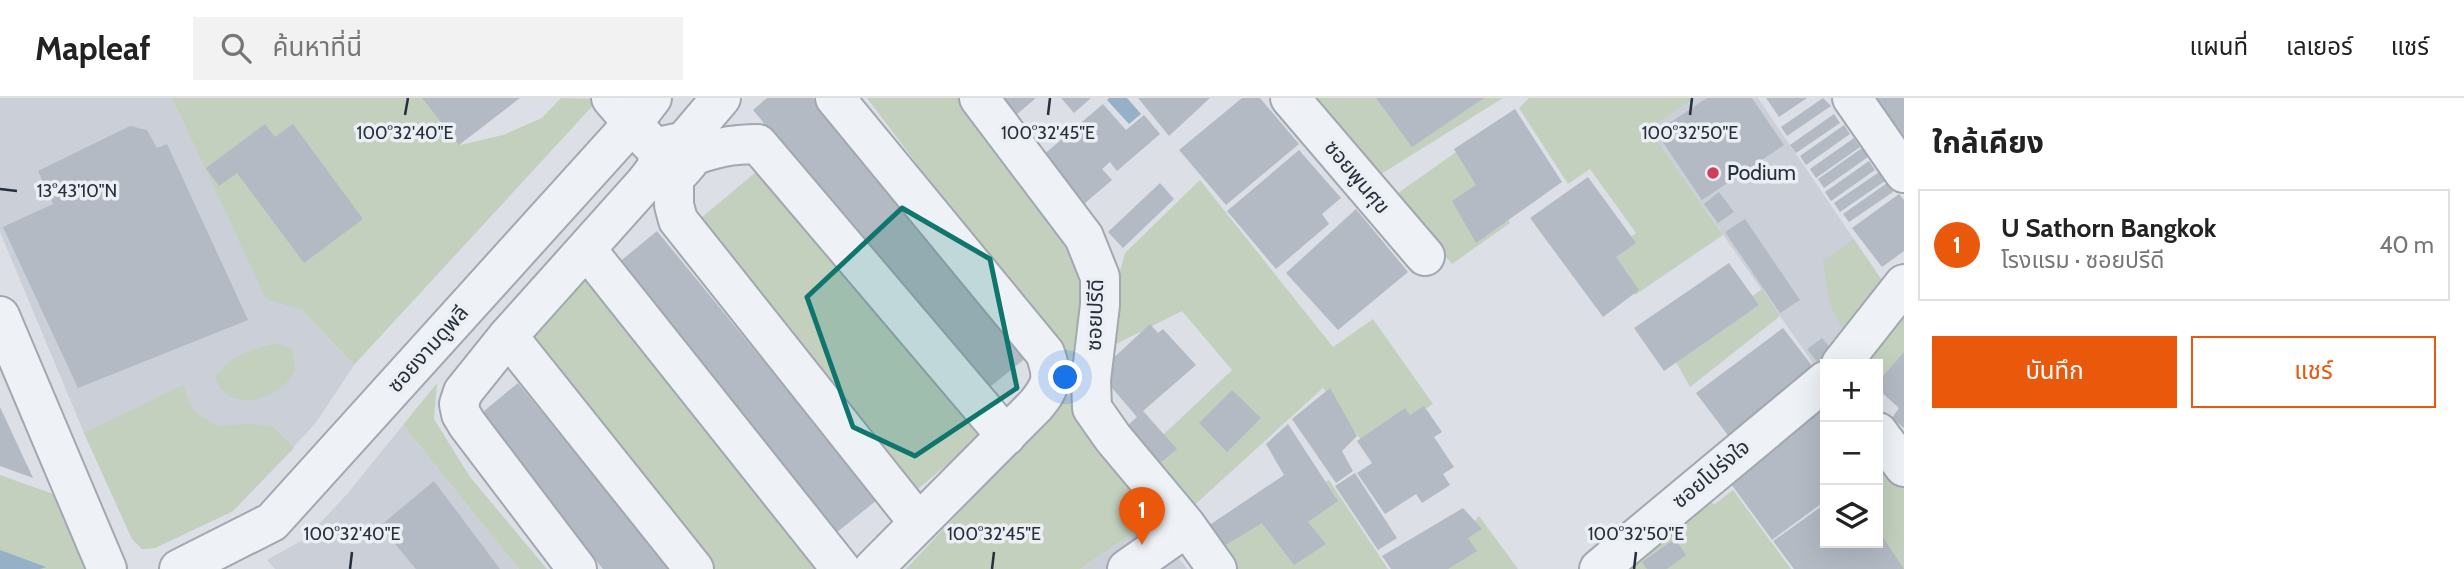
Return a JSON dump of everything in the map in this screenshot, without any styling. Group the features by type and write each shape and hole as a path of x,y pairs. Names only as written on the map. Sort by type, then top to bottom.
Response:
{"street":[{"path":"577,569 461,414 459,404 463,392 508,336 587,250 657,139 722,98"},
{"path":"835,98 1045,353 1051,369 1049,388 1036,405 873,569"},
{"name":"ซอยปรีดี","path":"979,98 1084,237 1100,277 1100,305 1091,380 1092,408 1217,569"},
{"name":"ซอยพูนศุข","path":"1290,98 1425,256"},
{"path":"1852,98 1904,173"},
{"path":"657,139 713,148 758,144 1006,436"},
{"path":"657,139 678,220 918,522"},
{"name":"ซอยงามดูพลี","path":"179,569 272,522 657,139"},
{"path":"587,250 841,569"},
{"path":"1845,359 1904,284"},
{"path":"0,316 107,569"},
{"path":"508,336 694,569"},
{"name":"ซอยโปร่งใจ","path":"1599,569 1820,385"},
{"path":"1883,439 1904,467"},
{"path":"1127,569 1187,527"}],"highlighted area":[{"path":"902,208 990,259 1017,388 915,456 853,427 807,297"}],"shaded area":[{"path":"0,98 172,98 266,298 302,310 354,365 315,424 233,511 155,548 142,549 132,539 84,433 0,232"},
{"path":"1695,98 1758,98 1887,288 1835,359 1820,359 1820,373 1649,129"},
{"path":"403,425 519,569 275,569 267,560 305,539 348,493"},
{"path":"1151,521 1187,569 1080,569"}],"green space":[{"path":"172,98 422,98 460,145 503,135 542,118 561,98 599,99 354,365 302,310 266,299"},
{"path":"867,98 964,98 1077,244 1093,288 1077,411 1151,521 1080,569 906,569 1070,394 1072,378 1041,328"},
{"path":"1503,98 1378,176 1313,100"},
{"path":"1529,98 1695,98 1649,129 1723,235 1635,295 1611,250 1636,233 1590,169 1568,184 1519,108"},
{"path":"1466,145 1510,223 1452,264 1394,196"},
{"path":"762,167 985,433 913,493 689,228"},
{"path":"1200,180 1333,347 1373,319 1433,404 1366,447 1323,388 1189,510 1145,452 1232,370 1182,311 1108,348 1114,294 1125,253"},
{"path":"1854,239 1887,288 1852,339 1834,312 1823,261"},
{"path":"587,270 825,569 706,569 527,338"},
{"path":"1762,289 1780,316 1690,387 1672,355"},
{"path":"1904,302 1904,410 1883,382 1883,359 1855,359"},
{"path":"276,344 292,349 294,356 294,373 284,385 252,400 240,400 221,389 215,377 234,358"},
{"path":"437,383 434,419 470,477 547,569 519,569 403,425"},
{"path":"183,385 193,410 216,426 251,424 273,427 294,448 233,511 155,548 142,549 132,539 84,433"},
{"path":"1887,457 1904,479 1904,569 1900,569 1883,542 1883,460"},
{"path":"0,475 56,495 97,569 0,569"},
{"path":"1329,480 1388,569 1231,569 1215,546"},
{"path":"1733,490 1791,569 1620,569 1705,501 1715,504"},
{"path":"1479,516 1518,569 1432,569"}],"water":[{"path":"1127,98 1141,114 1129,124 1107,100"},
{"path":"0,550 46,567 0,569"}],"building":[{"path":"422,98 520,98 459,145"},
{"path":"767,98 813,98 1027,357 985,391 753,110"},
{"path":"1001,98 1036,98 1016,115"},
{"path":"1061,98 1091,98 1074,113"},
{"path":"1138,98 1210,98 1169,136"},
{"path":"1242,98 1260,98 1299,144 1226,205 1179,150"},
{"path":"1376,98 1484,98 1412,147"},
{"name":"Podium","path":"1707,98 1752,98 1784,145 1702,200 1656,132"},
{"path":"1766,98 1807,98 1779,117"},
{"path":"1823,98 1831,106 1787,136 1781,127"},
{"path":"1876,98 1904,98 1904,143"},
{"path":"1103,104 1126,130 1144,115 1160,134 1117,171 1110,162 1102,169 1112,180 1084,204 1042,156"},
{"path":"1515,109 1562,182 1476,243 1452,201 1476,185 1454,149"},
{"path":"1834,114 1840,123 1796,153 1790,145"},
{"path":"265,124 275,137 293,124 363,219 304,263 237,173 219,186 206,168"},
{"path":"1844,125 1850,134 1806,165 1800,156"},
{"path":"130,126 147,130 157,148 167,144 248,320 78,388 3,227 53,204 38,171"},
{"path":"1854,138 1860,147 1816,178 1810,169"},
{"path":"1862,148 1868,157 1824,188 1818,179"},
{"path":"1299,150 1341,198 1322,214 1329,224 1276,269 1227,211"},
{"path":"1869,161 1875,170 1831,201 1825,192"},
{"path":"1879,172 1885,181 1840,212 1834,203"},
{"path":"1588,177 1636,243 1616,257 1639,290 1603,317 1530,218"},
{"path":"1160,183 1174,199 1123,248 1108,232"},
{"path":"1887,183 1893,192 1849,222 1843,214"},
{"path":"1719,192 1734,212 1718,223 1704,204"},
{"path":"1899,194 1904,200 1904,251 1882,267 1852,228"},
{"path":"1356,209 1408,272 1338,330 1286,273"},
{"path":"1745,219 1800,300 1780,313 1725,232"},
{"path":"657,231 877,500 836,533 617,264"},
{"path":"1729,263 1759,305 1664,371 1634,328"},
{"path":"1150,324 1158,333 1163,329 1196,365 1143,411 1177,449 1160,463 1127,426 1137,417 1106,381 1108,363"},
{"path":"1783,328 1820,376 1733,442 1696,393"},
{"path":"1822,338 1837,356 1833,359 1820,359 1820,365 1807,349"},
{"path":"1904,352 1904,428 1892,418 1899,408 1883,394 1883,376"},
{"path":"518,383 670,569 603,569 478,416"},
{"path":"1330,388 1357,436 1342,451 1353,471 1336,483 1292,419"},
{"path":"1232,390 1261,418 1227,452 1199,423"},
{"path":"1424,406 1442,432 1434,437 1454,467 1443,474 1450,485 1422,503 1416,494 1385,514 1357,473 1372,463 1357,441 1405,408 1410,415"},
{"path":"0,407 33,478 0,466"},
{"path":"1820,408 1820,505 1772,540 1726,477"},
{"path":"1288,424 1338,501 1308,522 1326,544 1294,565 1262,523 1219,549 1205,528 1284,475 1266,444"},
{"path":"1355,473 1397,538 1378,550 1335,486"},
{"path":"434,481 500,569 416,569 380,526"},
{"path":"1463,508 1482,529 1468,538 1477,551 1448,569 1391,569 1382,556"},
{"path":"1820,508 1820,548 1883,548 1883,538 1904,569 1794,569 1773,541"},
{"path":"1675,539 1686,555 1667,569 1647,569 1642,562"}],"place":[{"name":"Podium","path":"1713,173"},
{"name":"U Sathorn Bangkok","path":"1142,545"}]}
